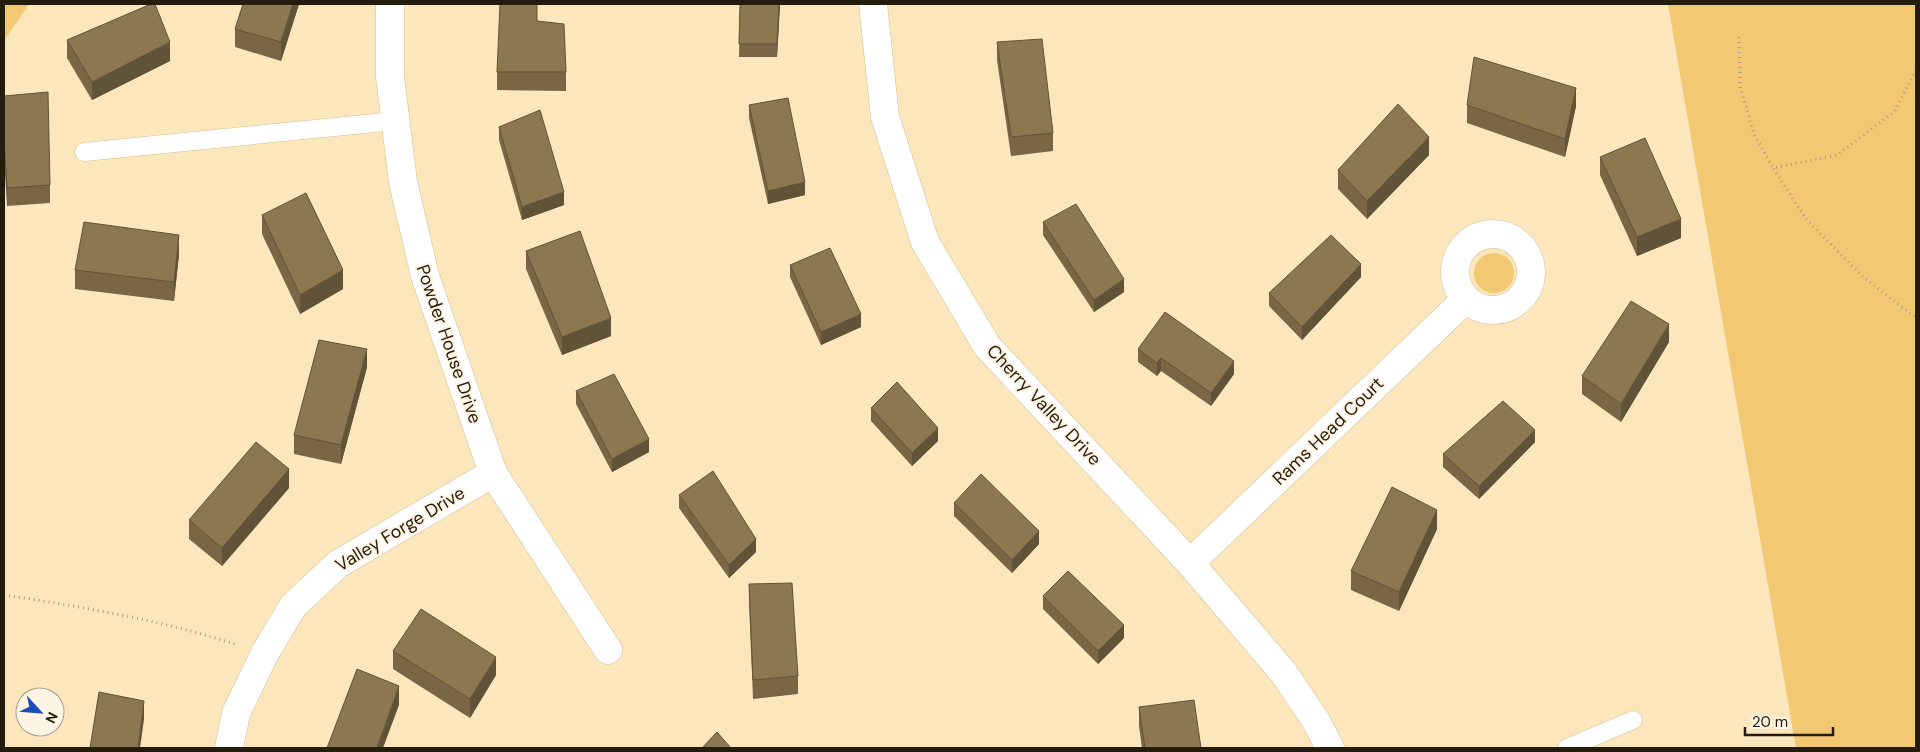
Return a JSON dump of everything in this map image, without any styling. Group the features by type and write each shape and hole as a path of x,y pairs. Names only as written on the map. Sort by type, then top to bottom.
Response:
{"street":[{"name":"Powder House Drive","path":"390,4 390,77 395,121 403,182 425,276 493,473 608,650"},
{"name":"Cherry Valley Drive","path":"873,4 885,117 925,242 988,346 1190,563 1283,672 1316,721 1330,748"},
{"name":"Rams Head Court","path":"1190,563 1466,299"},
{"name":"Valley Forge Drive","path":"229,748 236,713 265,653 293,606 338,564 493,473"}],"lane":[{"path":"84,152 395,121"},
{"path":"1567,748 1633,720"}],"path":[{"path":"1739,37 1740,86 1754,134 1773,168 1806,219 1862,276 1916,318"},
{"path":"1773,168 1836,155 1895,112 1916,70"},
{"path":"4,595 96,609 142,619 265,653"}],"shaded area":[{"path":"4,4 29,4 4,41"},
{"path":"1668,4 1916,4 1916,748 1796,748"},
{"path":"1498,253 1505,256 1511,262 1514,273 1513,281 1505,290 1498,293 1490,293 1483,290 1475,281 1474,269 1477,262 1486,254"}],"building":[{"path":"151,4 155,4 170,42 92,82 67,40"},
{"path":"243,4 293,4 281,42 235,29"},
{"path":"500,4 537,4 537,21 564,24 566,72 497,72"},
{"path":"740,4 779,4 777,44 739,44"},
{"path":"1042,39 1053,133 1011,137 997,42"},
{"path":"1474,57 1576,88 1565,139 1467,105"},
{"path":"48,92 50,185 7,188 4,96"},
{"path":"788,98 805,182 768,191 749,105"},
{"path":"1398,104 1429,137 1367,201 1338,170"},
{"path":"540,110 564,192 522,207 499,127"},
{"path":"1645,138 1681,219 1637,237 1600,157"},
{"path":"306,193 343,270 300,295 262,215"},
{"path":"1076,204 1124,279 1094,300 1043,222"},
{"path":"84,222 179,235 174,282 75,270"},
{"path":"580,231 611,318 562,337 526,251"},
{"path":"1331,235 1361,264 1302,327 1269,293"},
{"path":"830,248 861,314 821,332 790,265"},
{"path":"1631,301 1669,324 1621,404 1582,376"},
{"path":"1165,312 1234,361 1211,393 1161,358 1157,363 1138,349"},
{"path":"319,340 367,349 341,445 294,435"},
{"path":"614,374 649,439 612,459 576,391"},
{"path":"897,382 938,428 912,453 871,408"},
{"path":"1503,401 1535,430 1479,486 1443,454"},
{"path":"256,442 289,469 222,548 189,520"},
{"path":"713,471 756,539 729,565 679,495"},
{"path":"981,474 1039,531 1012,560 954,503"},
{"path":"1392,487 1437,510 1399,592 1351,571"},
{"path":"1068,571 1124,625 1098,651 1043,596"},
{"path":"792,583 798,676 753,680 749,584"},
{"path":"421,609 496,657 470,699 393,651"},
{"path":"357,669 399,686 377,748 327,748"},
{"path":"99,692 144,701 138,748 90,748"},
{"path":"1194,700 1201,748 1145,748 1139,707"},
{"path":"717,732 731,748 702,748"}]}
